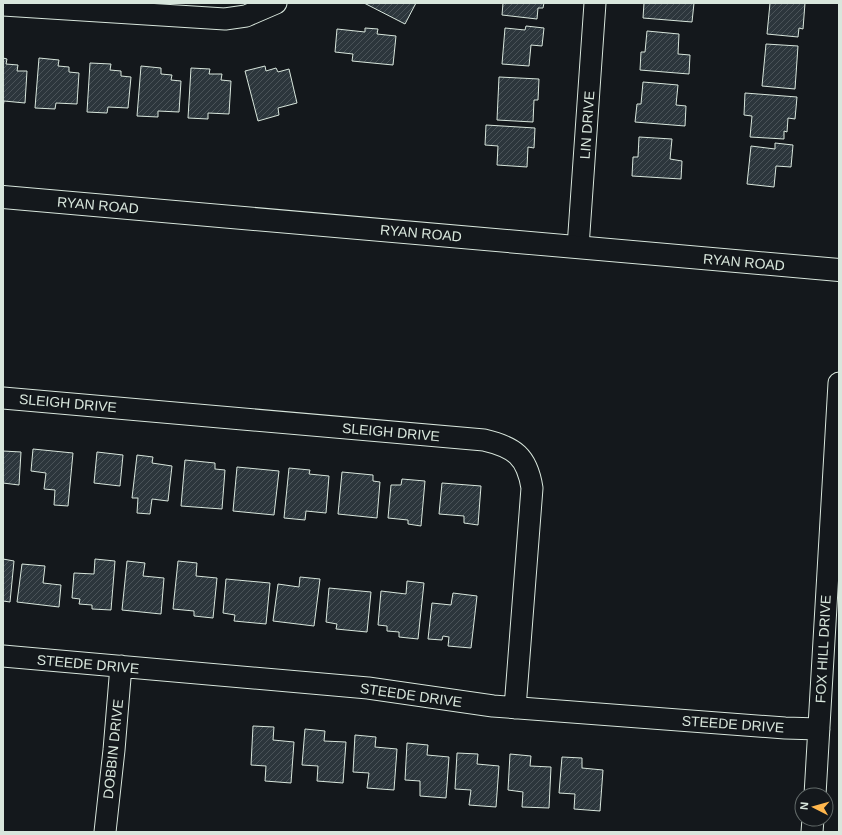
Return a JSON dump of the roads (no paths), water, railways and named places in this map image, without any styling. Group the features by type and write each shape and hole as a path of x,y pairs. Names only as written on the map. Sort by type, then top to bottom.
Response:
{"main road":[{"name":"RYAN ROAD","path":"3,197 839,270"}],"street":[{"path":"3,5 225,19 246,16 276,3"},
{"name":"LIN DRIVE","path":"578,247 595,3"},
{"name":"FOX HILL DRIVE","path":"815,787 839,383"},
{"name":"SLEIGH DRIVE","path":"3,398 484,440 502,444 511,449 528,467 532,488 515,708"},
{"name":"STEEDE DRIVE","path":"3,656 361,687 471,704 515,708 785,728 819,729"},
{"name":"DOBBIN DRIVE","path":"105,832 121,666"}]}
